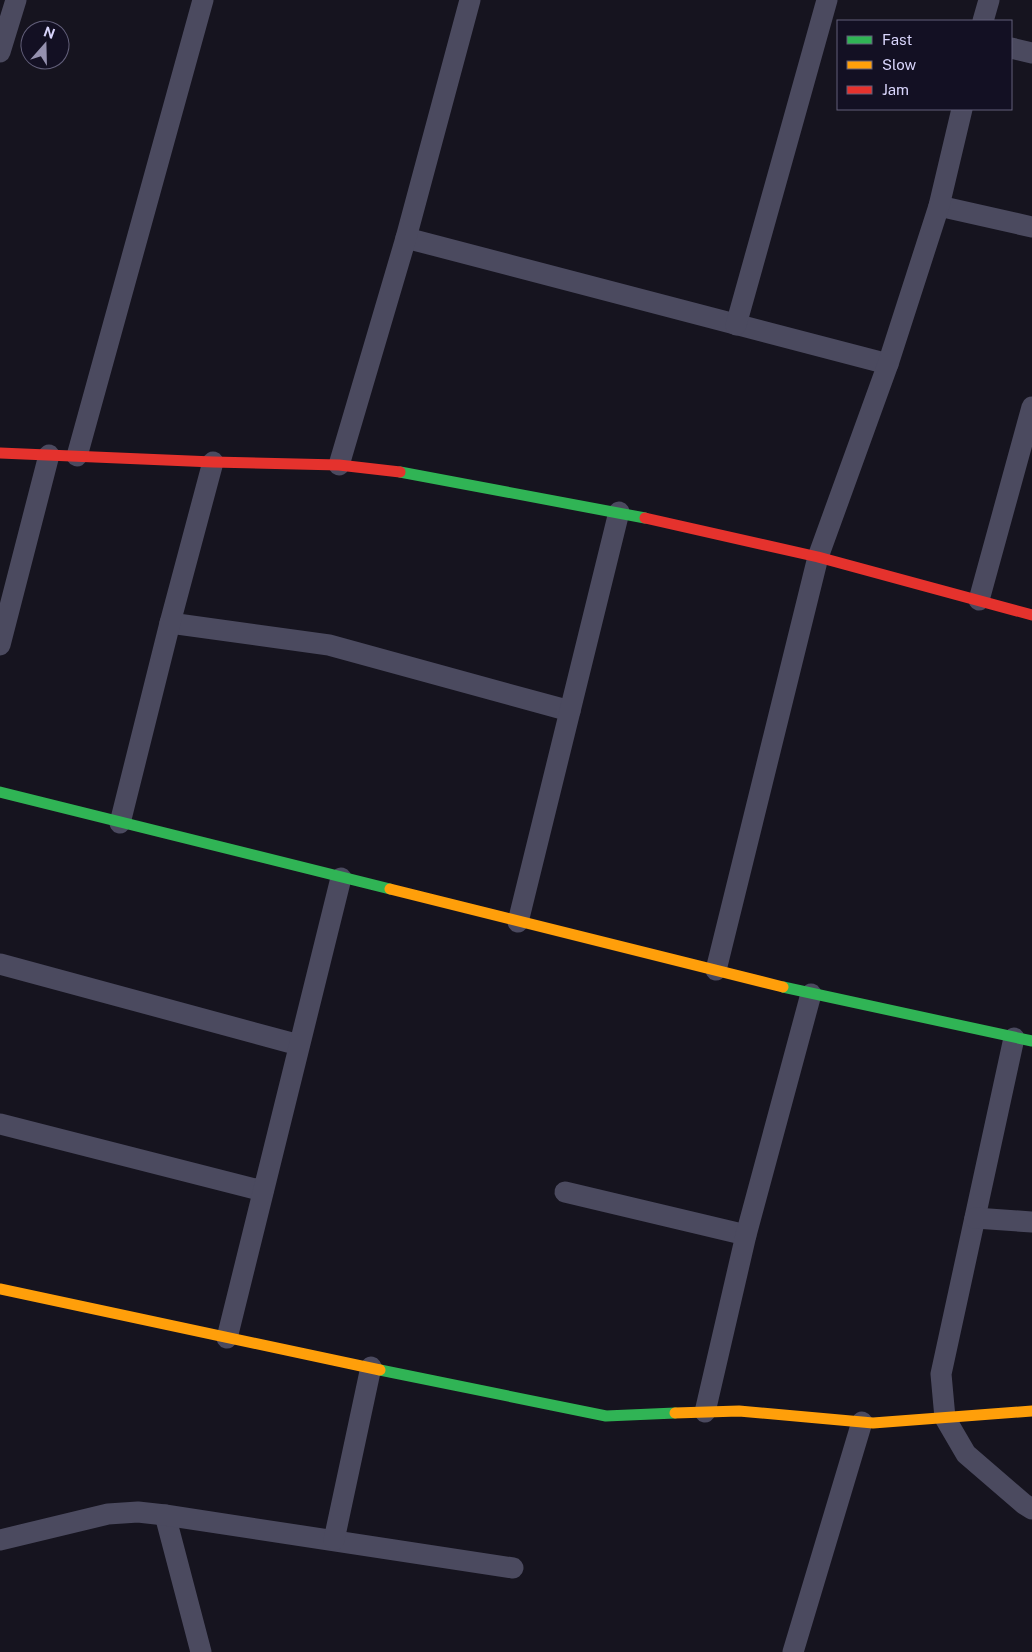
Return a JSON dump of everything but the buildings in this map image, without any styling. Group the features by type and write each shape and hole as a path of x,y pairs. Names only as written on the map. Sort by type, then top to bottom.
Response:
{"street":[{"path":"0,52 16,0"},
{"path":"76,456 204,0"},
{"path":"339,465 406,238 470,0"},
{"path":"736,325 826,0"},
{"path":"984,20 989,0"},
{"path":"1012,48 1032,53"},
{"path":"716,970 818,557 888,364 939,206 962,110"},
{"path":"939,206 1032,227"},
{"path":"406,238 888,364"},
{"path":"979,600 1032,407"},
{"path":"0,452 213,462 339,465 412,473 619,512 818,557 1032,615"},
{"path":"0,645 48,455"},
{"path":"120,823 213,462"},
{"path":"518,922 619,512"},
{"path":"170,623 330,645 570,711"},
{"path":"0,792 811,994 1023,1040 975,1218 941,1374 945,1418 966,1454 1032,1509"},
{"path":"227,1338 341,878"},
{"path":"0,964 299,1045"},
{"path":"705,1412 746,1235 811,994"},
{"path":"0,1124 263,1191"},
{"path":"565,1192 746,1235"},
{"path":"975,1218 1032,1222"},
{"path":"0,1289 606,1416 739,1412 873,1424 1032,1411"},
{"path":"334,1540 371,1367"},
{"path":"793,1652 862,1422"},
{"path":"0,1540 108,1514 138,1512 513,1568"},
{"path":"166,1515 201,1652"}],"traffic: fast":[{"path":"400,472 645,518"},
{"path":"0,792 390,889"},
{"path":"783,987 1032,1041"},
{"path":"380,1370 606,1416 675,1413"}],"traffic: slow":[{"path":"390,889 783,987"},
{"path":"0,1289 380,1370"},
{"path":"675,1413 739,1411 873,1423 1032,1411"}],"traffic: jam":[{"path":"0,453 339,465 400,472"},
{"path":"645,518 818,557 1032,615"}]}
